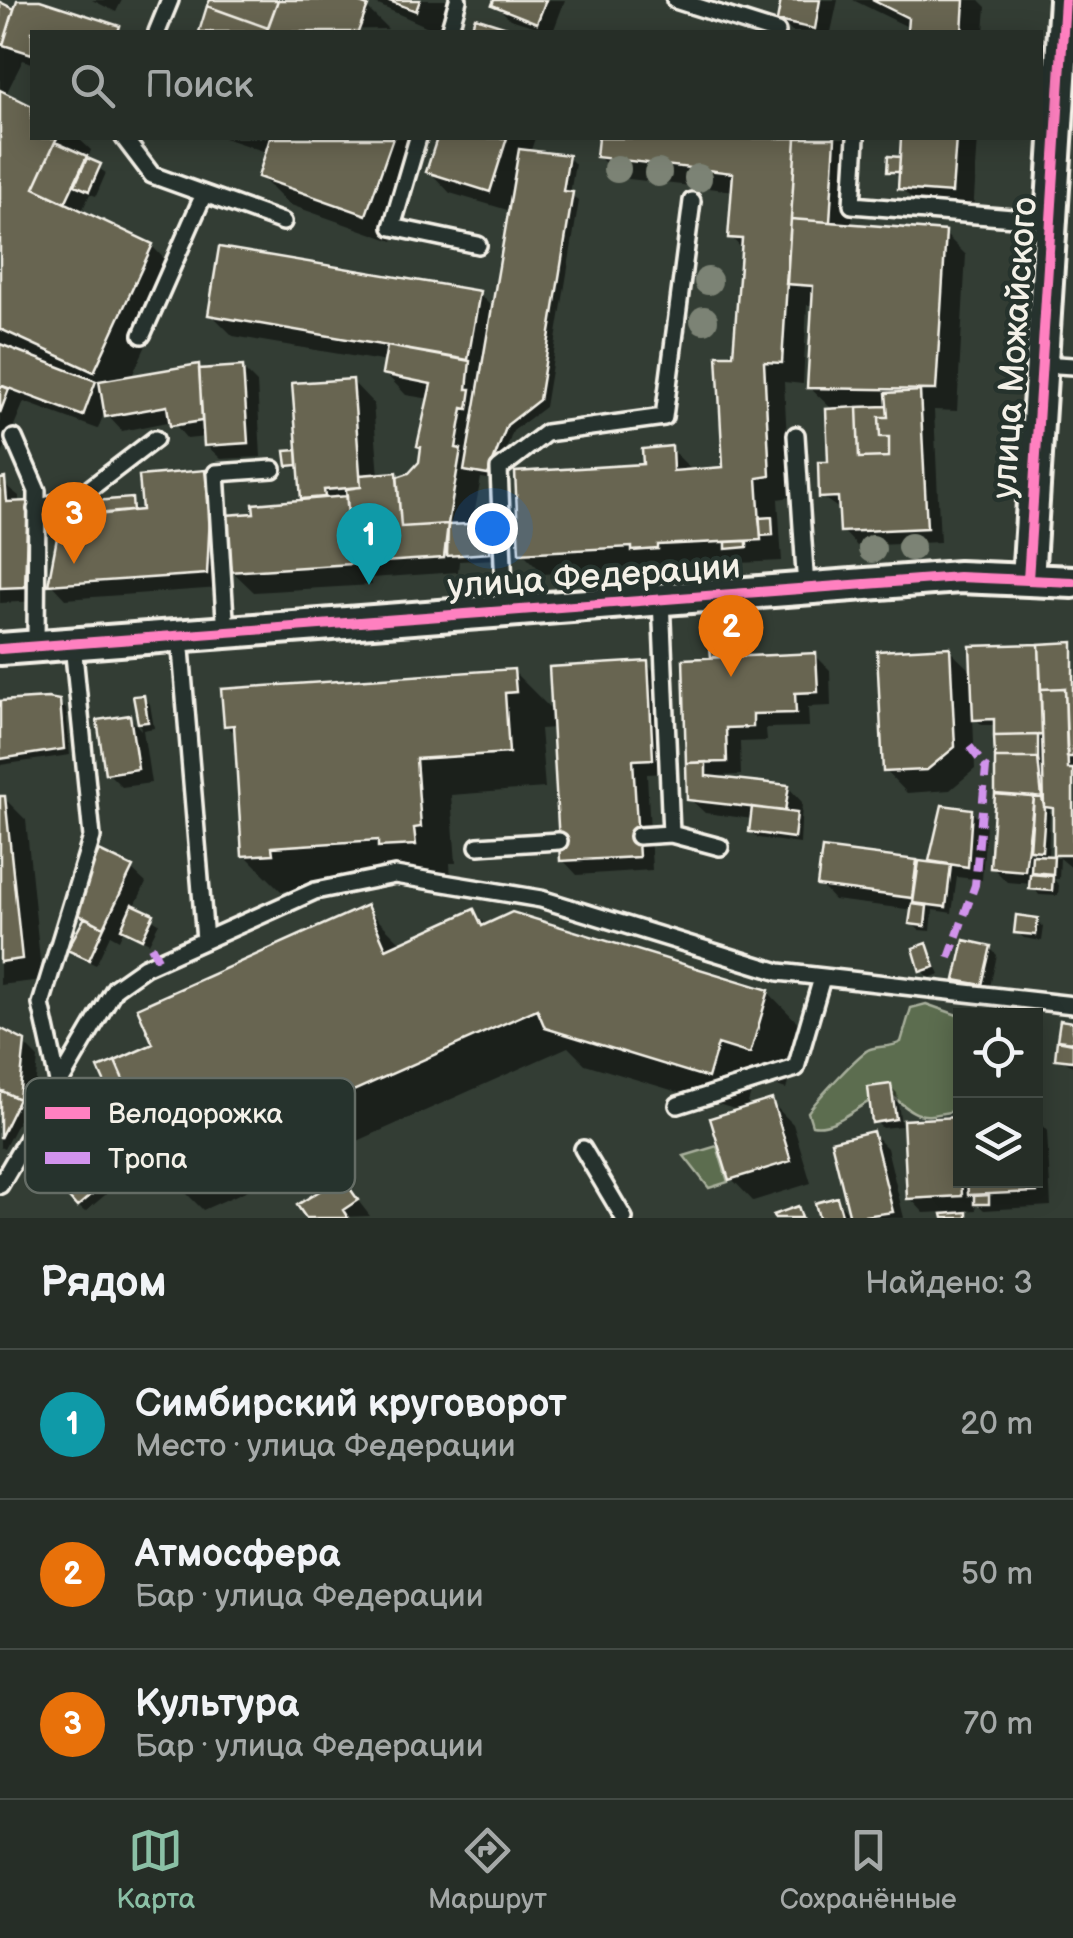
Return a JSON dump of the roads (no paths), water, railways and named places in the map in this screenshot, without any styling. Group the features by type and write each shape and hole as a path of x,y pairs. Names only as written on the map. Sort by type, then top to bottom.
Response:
{"street":[{"name":"улица Можайского","path":"1028,580 1066,0"},
{"name":"улица Федерации","path":"0,648 958,577 1073,582"}],"lane":[{"path":"159,30 170,0"},
{"path":"449,30 458,0"},
{"path":"675,0 772,30"},
{"path":"126,140 152,175 283,222"},
{"path":"417,140 392,228 478,245"},
{"path":"856,140 852,205 1051,221"},
{"path":"142,335 204,194"},
{"path":"505,612 499,469 546,433 664,418 692,201"},
{"path":"1042,364 1073,366"},
{"path":"796,435 806,588"},
{"path":"14,438 37,492 36,646"},
{"path":"36,509 83,494 155,439"},
{"path":"226,634 216,473 272,468"},
{"path":"661,600 671,834"},
{"path":"180,637 205,940"},
{"path":"57,1078 41,1004 92,836 73,644"},
{"path":"638,836 671,834 720,846"},
{"path":"478,846 559,841"},
{"path":"60,1078 114,988 145,967 315,891 394,875 541,899 779,972 1073,1005"},
{"path":"678,1105 796,1068 822,978"},
{"path":"0,1185 25,1144"},
{"path":"583,1149 624,1218"}],"place":[{"name":"Культура","path":"74,564"},
{"name":"Симбирский круговорот","path":"369,585"},
{"name":"Атмосфера","path":"731,677"}]}
